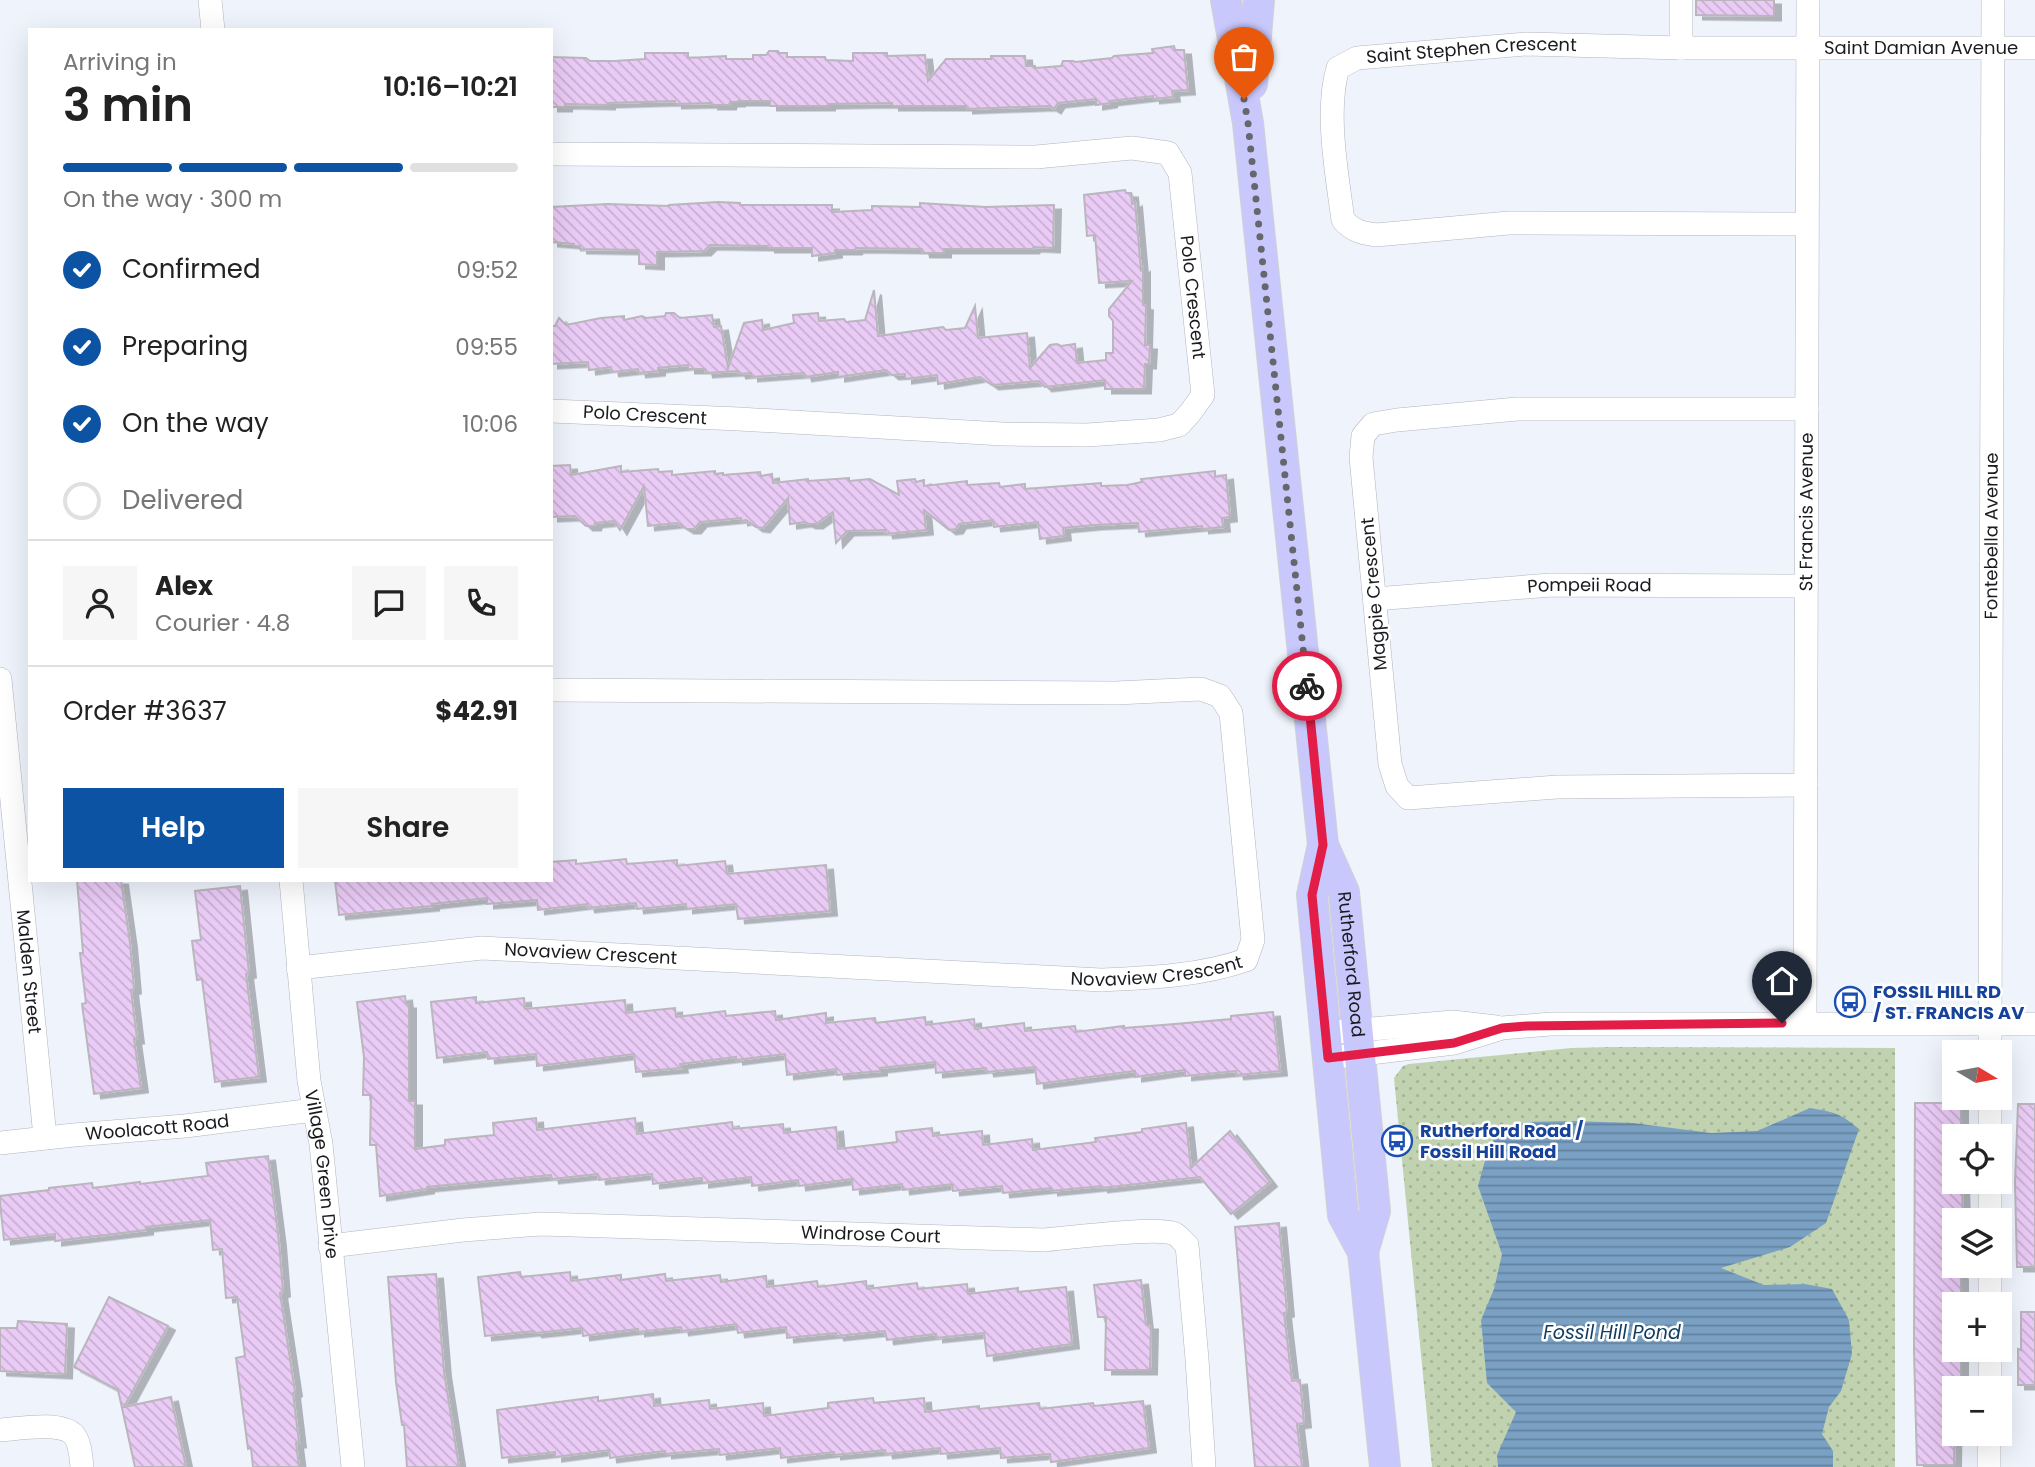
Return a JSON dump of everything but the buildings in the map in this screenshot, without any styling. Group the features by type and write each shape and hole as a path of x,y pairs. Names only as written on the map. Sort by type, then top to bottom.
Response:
{"main road":[{"name":"Rutherford Road","path":"1226,0 1248,123 1323,845 1344,892 1375,1211 1363,1252 1385,1467"},
{"name":"Rutherford Road","path":"1248,123 1259,0"},
{"name":"Rutherford Road","path":"1323,845 1312,895 1343,1215 1363,1252"}],"street":[{"path":"210,0 213,28"},
{"path":"1681,0 1681,48"},
{"name":"St Francis Avenue","path":"1805,1023 1808,0"},
{"name":"Fontebella Avenue","path":"1990,1040 1993,0"},
{"name":"Saint Stephen Crescent","path":"1807,224 1509,223 1376,235 1361,233 1350,228 1343,220 1334,148 1333,86 1338,68 1357,58 1527,44 1808,49"},
{"name":"Saint Damian Avenue","path":"1808,49 2035,48"},
{"name":"Polo Crescent","path":"553,154 1035,157 1132,148 1168,153 1180,173 1203,395 1179,425 1159,430 1087,435 1003,434 553,411"},
{"name":"Magpie Crescent","path":"1806,785 1557,787 1408,798 1397,786 1390,764 1361,457 1363,436 1373,424 1397,420 1517,409 1807,409"},
{"name":"Pompeii Road","path":"1375,599 1551,585 1806,586"},
{"name":"Malden Street","path":"0,679 45,1138"},
{"name":"Novaview Crescent","path":"298,968 482,948 1101,980 1151,978 1222,969 1246,960 1253,940 1251,913 1231,713 1220,696 1201,689 1116,693 553,690"},
{"name":"Village Green Drive","path":"291,882 309,1081 321,1144 353,1467"},
{"path":"1327,1045 1359,1042 1454,1043 1502,1028 1551,1024 2035,1024"},
{"name":"Woolacott Road","path":"0,1143 185,1126 314,1110"},
{"name":"Windrose Court","path":"330,1246 451,1231 541,1224 1044,1240 1127,1232 1167,1232 1177,1235 1187,1245 1204,1467"},
{"path":"0,1430 40,1426 67,1431 75,1435 82,1467"},
{"path":"1989,1446 1989,1467"}],"green space":[{"path":"1571,1048 1895,1048 1895,1467 1432,1467 1394,1078 1403,1066 1409,1064"}],"water":[{"name":"Fossil Hill Pond","path":"1810,1108 1836,1114 1859,1129 1826,1223 1790,1247 1721,1268 1764,1285 1805,1284 1832,1289 1849,1320 1852,1354 1841,1391 1829,1407 1822,1434 1833,1451 1833,1467 1498,1467 1497,1455 1516,1412 1487,1383 1481,1320 1494,1289 1502,1254 1478,1186 1497,1131 1526,1122 1571,1121 1633,1123 1711,1133 1757,1131"}],"way so far":[{"path":"1244,99 1307,686"}],"place":[{"name":"FOSSIL HILL RD / ST. FRANCIS AV","path":"1850,1002"},
{"name":"Rutherford Road / Fossil Hill Road","path":"1397,1141"}],"route":[{"path":"1307,686 1323,845 1312,895 1328,1058 1454,1043 1502,1028 1551,1024 1782,1023"}]}
